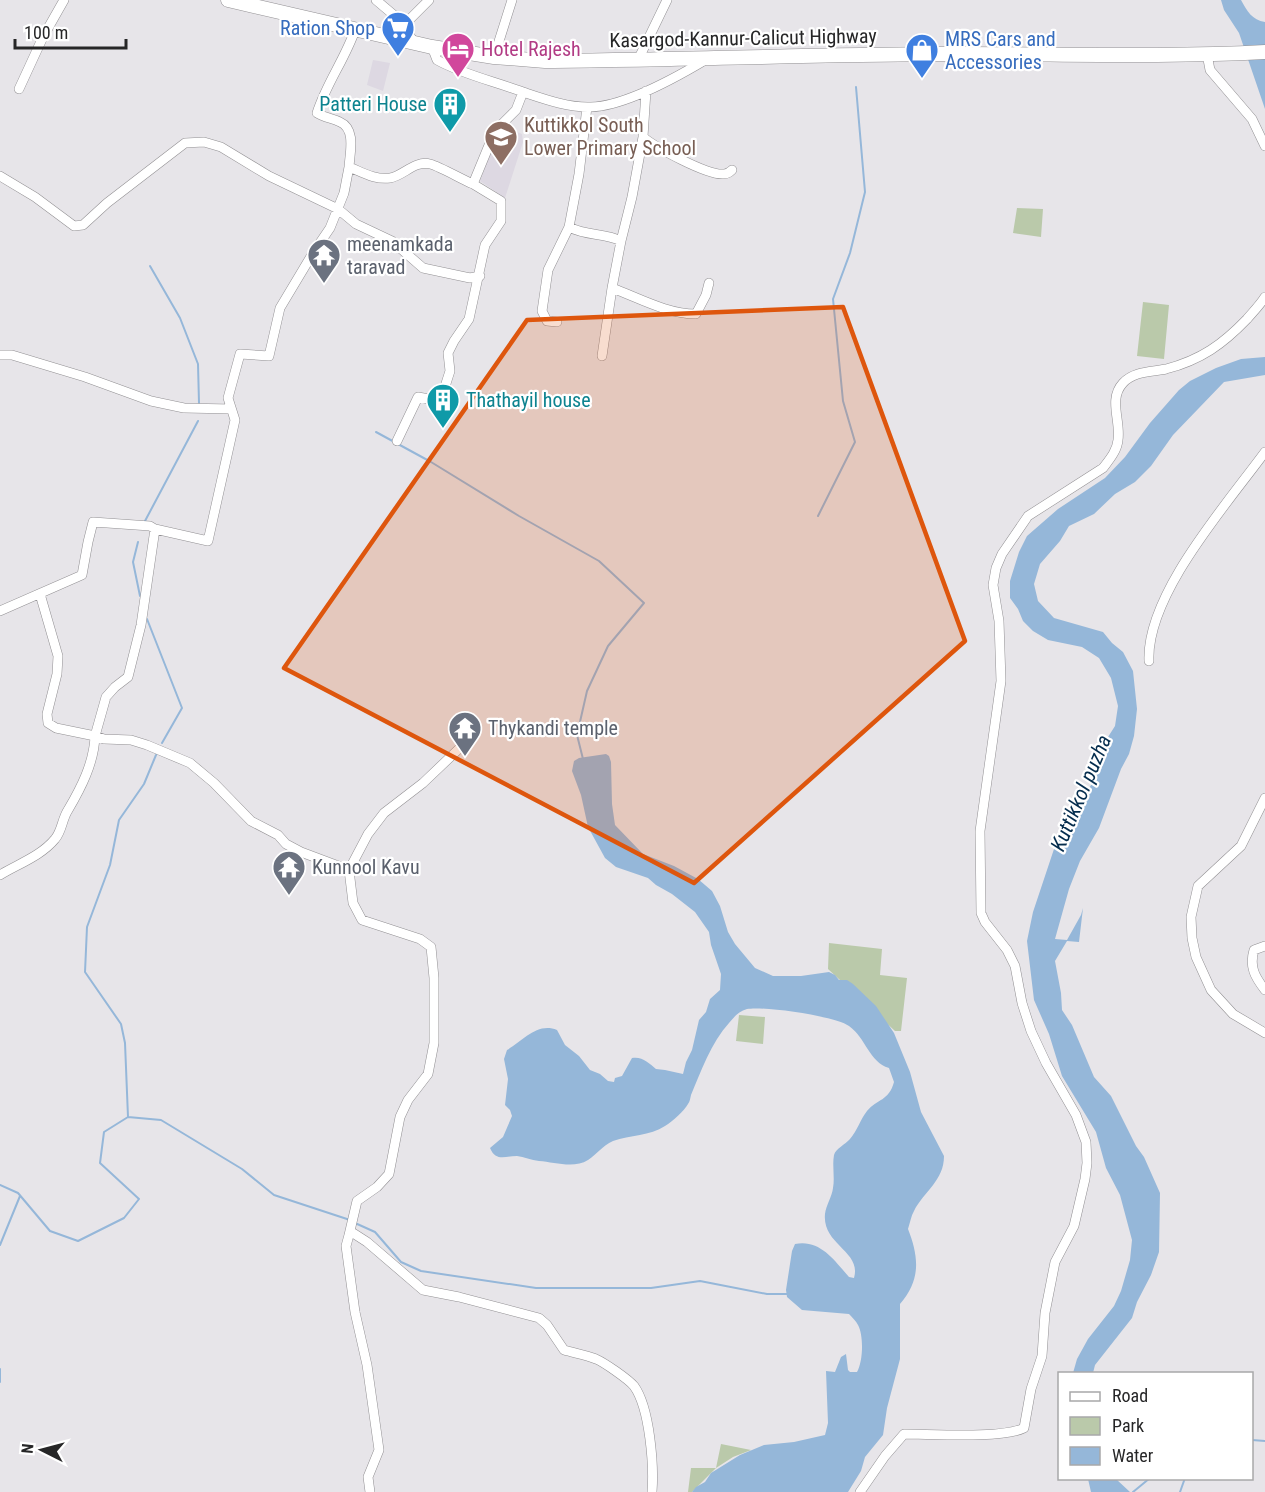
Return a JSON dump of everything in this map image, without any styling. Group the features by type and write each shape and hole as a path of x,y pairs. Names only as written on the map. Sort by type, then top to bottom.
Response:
{"highway":[{"name":"Kasargod-Kannur-Calicut Highway","path":"228,0 432,47 494,57 545,61 935,54 1070,56 1265,52"}],"street":[{"path":"19,89 43,37 64,0"},
{"path":"376,0 402,22 414,43"},
{"path":"402,22 416,13 429,0"},
{"path":"494,57 512,0"},
{"path":"638,60 667,0"},
{"path":"0,611 82,575 93,522 150,526 208,541 235,420 228,398 240,354 269,356 280,308 330,228 344,193 351,148 350,132 338,120 326,118 317,113 322,98 348,50 355,30"},
{"path":"432,47 437,60 457,71 551,100 587,106 622,101 709,58"},
{"path":"1213,54 1210,70 1252,118 1265,146"},
{"path":"602,356 612,288 643,136 646,91"},
{"path":"473,184 492,138 499,127 516,110 523,92"},
{"path":"557,322 547,321 542,311 548,270 569,227 579,174 587,106"},
{"path":"643,136 654,146 706,171 725,174 732,170"},
{"path":"0,176 35,197 74,226 83,225 107,203 185,143 204,142 221,147 269,176 338,209 356,224 392,242 423,268 470,278 480,276"},
{"path":"349,167 366,175 392,178 418,165 429,163 473,184 501,201 501,221 486,245 469,319 448,353 450,370 441,399 418,397 397,441"},
{"path":"569,227 580,233 615,238 621,242"},
{"path":"612,288 678,312 696,314 706,295 709,283"},
{"path":"860,1492 885,1456 904,1434 998,1434 1016,1432 1024,1428 1031,1389 1042,1356 1045,1313 1055,1262 1074,1226 1085,1179 1086,1142 1076,1115 1046,1063 1031,1031 1022,1003 1015,966 1008,950 985,922 981,913 980,831 1001,681 999,621 993,585 996,568 1002,554 1028,516 1103,468 1111,457 1119,439 1115,401 1117,392 1125,380 1145,372 1164,370 1190,362 1218,346 1227,340 1265,297"},
{"path":"0,355 12,355 67,373 85,376 151,401 184,408 231,409"},
{"path":"1149,661 1154,622 1179,569 1265,452"},
{"path":"0,875 29,860 54,840 62,827 67,811 81,789 95,745 95,736 106,697 128,677 141,625 155,529"},
{"path":"40,594 58,656 56,681 47,714 48,723 56,728 104,740 139,742 173,754 190,763 220,789 251,821 278,835 286,844 301,852 349,870"},
{"path":"370,1492 368,1478 379,1450 346,1246 357,1201 377,1187 389,1174 400,1116 408,1100 428,1074 434,1043 434,978 430,947 420,939 362,920 353,903 349,870 368,834 384,813 423,783 465,743"},
{"path":"1265,798 1241,846 1198,886 1191,917 1196,957 1211,990 1233,1014 1265,1033"},
{"path":"1265,946 1254,950 1251,959 1253,974 1265,990"},
{"path":"350,1232 368,1242 423,1290 538,1318 547,1325 564,1350 596,1359 624,1377 635,1388 648,1427 653,1458 652,1492"}],"highlighted area":[{"path":"843,307 965,641 694,883 284,668 527,320"}],"shaded area":[{"path":"373,60 390,63 383,91 367,85"},
{"name":"Kuttikkol South Lower Primary School","path":"508,128 522,134 523,142 505,198 480,181 494,142"}],"green space":[{"path":"1017,208 1043,209 1041,237 1013,233"},
{"path":"1143,302 1169,305 1164,359 1137,356"},
{"path":"829,943 882,949 880,975 907,978 901,1031 895,1031 828,969"},
{"path":"739,1015 765,1017 763,1044 736,1041"},
{"path":"721,1444 751,1450 733,1457 716,1468"},
{"path":"691,1468 716,1468 692,1492 688,1492"}],"water":[{"path":"1221,0 1241,0 1253,17 1265,22 1265,109 1239,33 1224,10"},
{"path":"1265,357 1265,375 1224,382 1173,435 1151,466 1135,482 1115,494 1094,514 1069,526 1060,541 1040,564 1034,584 1038,601 1054,618 1103,632 1123,652 1133,671 1137,709 1129,754 1099,828 1080,861 1069,889 1055,939 1067,940 1083,908 1079,942 1067,941 1055,961 1062,1010 1072,1025 1094,1077 1111,1096 1136,1146 1144,1157 1160,1193 1159,1252 1132,1318 1095,1365 1093,1372 1073,1372 1077,1359 1088,1339 1114,1306 1121,1291 1130,1260 1132,1240 1120,1195 1106,1168 1096,1132 1062,1076 1049,1034 1034,1000 1027,941 1033,912 1057,840 1079,812 1084,796 1093,782 1108,737 1115,726 1118,706 1111,678 1099,658 1082,647 1048,640 1033,631 1023,621 1010,598 1010,581 1019,552 1027,536 1058,509 1105,478 1179,390 1190,381 1216,368 1241,359"},
{"path":"606,754 611,762 615,825 643,854 674,866 698,879 712,891 720,906 728,932 755,968 773,976 801,976 829,972 839,980 847,980 853,984 876,1006 894,1033 910,1072 921,1112 944,1156 941,1172 918,1204 908,1229 916,1259 915,1277 900,1304 900,1359 887,1408 883,1435 865,1457 861,1471 848,1492 692,1492 705,1482 711,1473 740,1455 764,1445 794,1442 825,1435 828,1423 826,1371 835,1372 841,1357 846,1354 848,1370 857,1372 859,1368 862,1342 860,1330 853,1318 849,1314 802,1310 787,1297 786,1290 795,1244 812,1245 826,1252 849,1277 854,1278 855,1269 852,1261 829,1233 826,1225 825,1214 834,1184 834,1155 852,1136 867,1111 889,1093 894,1082 889,1068 877,1061 855,1031 841,1022 815,1015 768,1009 747,1009 735,1016 717,1039 686,1107 675,1119 659,1129 613,1141 588,1160 577,1164 539,1161 517,1156 498,1157 490,1148 503,1137 512,1116 505,1105 508,1079 504,1059 507,1050 537,1030 550,1028 557,1030 565,1045 579,1056 590,1070 600,1074 608,1081 614,1082 615,1078 622,1076 632,1058 639,1058 656,1069 683,1074 692,1050 699,1020 706,1012 710,999 720,990 721,974 709,932 695,912 648,878 616,867 605,858 588,827 581,795 572,771 574,761 579,758"},
{"path":"1088,1480 1117,1480 1130,1492 1091,1492"}],"waterway":[{"path":"818,516 855,442 843,401 833,299 850,253 865,192 856,87"},
{"path":"150,266 180,318 198,364 199,403"},
{"path":"145,521 198,421"},
{"path":"376,432 599,561 644,603 608,646 587,691 577,735 583,759"},
{"path":"138,542 133,562 140,596"},
{"path":"147,619 182,708 162,743"},
{"path":"128,1117 125,1043 121,1024 85,972 87,927 110,865 119,820 144,784 156,755"},
{"path":"0,1185 18,1193 50,1231 78,1241 124,1218 139,1199 100,1163 104,1132 128,1117 161,1120 242,1169 274,1195 350,1220"},
{"path":"0,1245 20,1196"},
{"path":"355,1223 375,1232 401,1262 421,1271 536,1288 651,1288 700,1281 767,1294 788,1294"},
{"path":"0,1369 0,1382"},
{"path":"1253,1440 1265,1441"},
{"path":"1133,1492 1148,1480"},
{"path":"1180,1492 1184,1480"}],"place":[{"name":"Ration Shop","path":"398,57"},
{"name":"Hotel Rajesh","path":"458,78"},
{"name":"MRS Cars and Accessories","path":"922,79"},
{"name":"Patteri House","path":"450,133"},
{"name":"Kuttikkol South Lower Primary School","path":"501,166"},
{"name":"meenamkada taravad","path":"324,284"},
{"name":"Thathayil house","path":"443,429"},
{"name":"Thykandi temple","path":"465,757"},
{"name":"Kunnool Kavu","path":"289,896"}],"water label":[{"name":"Kuttikkol puzha","path":"1081,793"}]}
